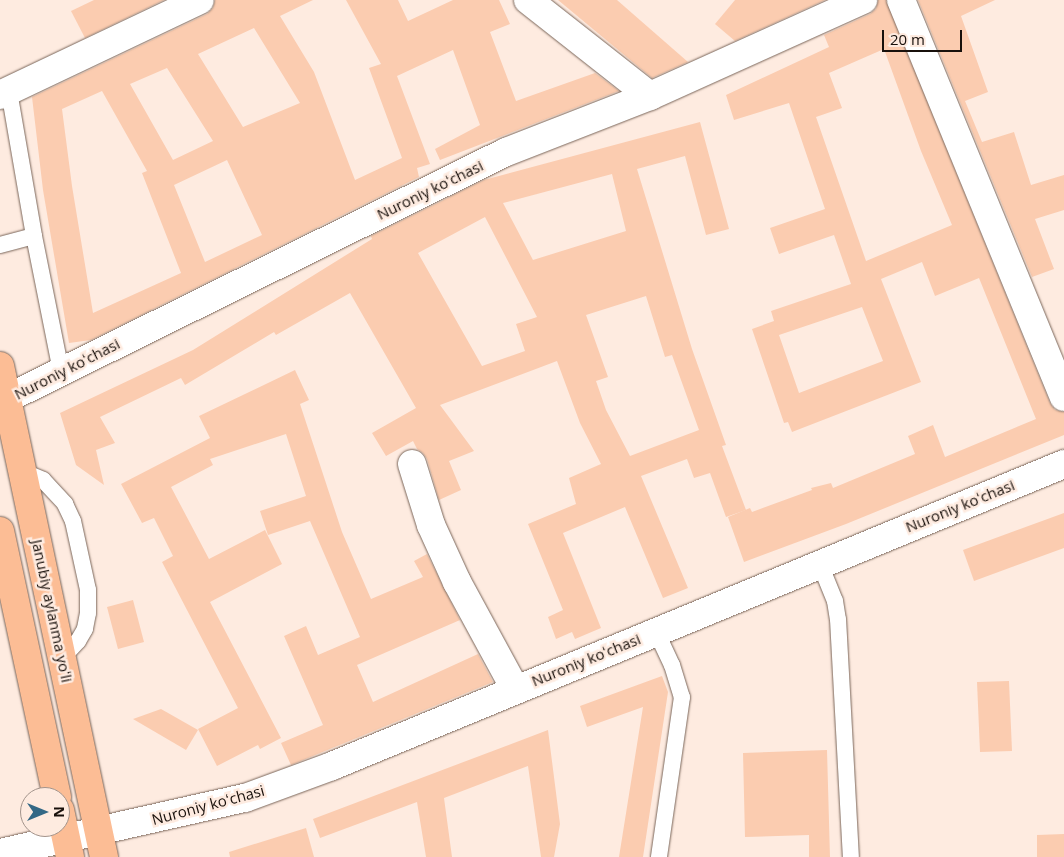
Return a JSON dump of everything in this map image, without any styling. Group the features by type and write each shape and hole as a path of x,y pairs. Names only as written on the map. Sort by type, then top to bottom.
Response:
{"highway":[{"name":"Janubiy aylanma yoʻli","path":"0,366 102,845"},
{"path":"0,531 55,787"}],"street":[{"path":"4,93 200,0"},
{"path":"528,0 650,96"},
{"name":"Nuroniy koʻchasi","path":"6,399 506,152 650,96 863,0"},
{"path":"901,0 1064,397"},
{"path":"412,464 431,524 453,574 515,689"},
{"name":"Nuroniy koʻchasi","path":"0,853 102,845 245,798 402,739 515,689 1064,464"}],"lane":[{"path":"4,93 61,371"},
{"path":"0,245 34,236"},
{"path":"22,471 43,480 65,504 73,522 88,590 88,612 85,629 78,641 62,658"},
{"path":"820,564 830,587 838,619 851,857"},
{"path":"656,631 672,665 682,697 659,857"}],"building":[{"path":"94,0 164,0 85,38 71,11"},
{"path":"215,0 313,0 280,16 314,72 355,180 402,158 369,68 381,64 346,0 398,0 408,21 453,0 499,0 510,24 490,32 516,101 595,73 619,91 440,160 435,149 480,125 453,50 397,76 430,164 417,168 419,177 91,340 69,343 43,190 32,97 207,14 213,8","holes":["254,28 300,103 243,127 198,54","167,68 213,141 173,160 130,84","102,91 147,171 142,173 181,273 93,313 72,186 62,109","227,160 262,235 205,262 174,185"]},
{"path":"558,0 617,0 688,62 652,78"},
{"path":"735,0 825,0 735,41 715,24"},
{"path":"878,0 886,0 1050,403 1055,410 1064,412 1064,435 846,524 744,562 728,517 750,508 752,512 812,490 811,488 831,483 833,488 915,454 908,436 933,425 945,457 1036,419 979,278 935,296 922,262 881,279 921,382 792,432 788,422 784,423 752,329 774,321 771,311 851,284 834,235 779,254 770,228 825,209 789,103 734,120 726,95 829,47 824,35 870,14 876,9","holes":["884,49 921,151 952,225 866,261 816,117 842,108 829,73","862,307 883,361 799,393 779,335"]},
{"path":"918,0 995,0 961,16 988,92 965,101 982,142 1014,132 1031,185 1064,175 1064,210 1035,219 1054,269 1032,277"},
{"path":"700,122 729,229 706,235 685,156 637,169 692,349 726,445 722,446 746,510 726,517 710,473 694,478 687,459 641,476 688,588 663,598 625,507 563,533 601,628 575,639 572,632 556,639 548,617 563,610 528,524 576,504 569,478 601,464 580,423 557,361 440,405 474,451 449,461 461,490 439,500 427,459 417,449 413,441 386,456 372,433 416,408 350,293 276,335 274,332 185,385 181,378 100,417 115,443 96,450 104,485 76,465 60,413 193,350 372,239 371,236 484,180","holes":["612,174 626,231 533,260 503,203","485,217 537,317 516,324 525,351 482,366 418,253","646,296 665,357 672,355 699,430 630,456 606,410 596,381 608,377 586,315"]},
{"path":"295,370 309,400 300,404 342,532 371,599 423,577 414,561 427,554 460,620 357,665 373,702 478,654 493,682 291,765 281,743 323,725 284,636 306,626 318,655 360,637 310,521 268,535 260,511 306,496 286,434 210,459 213,465 171,487 209,559 265,530 282,564 210,602 281,738 260,749 258,745 217,766 198,729 238,708 162,562 173,556 154,518 142,523 121,484 210,438 199,416"},
{"path":"1064,513 1064,548 974,581 963,550"},
{"path":"133,600 144,642 118,649 107,607"},
{"path":"662,676 668,692 643,857 619,857 643,707 587,727 580,706"},
{"path":"1009,681 1012,751 980,752 977,682"},
{"path":"161,709 198,730 186,750 133,719"},
{"path":"548,730 560,824 554,857 541,857 528,766 444,798 452,857 426,857 417,802 320,838 313,819"},
{"path":"827,750 830,857 809,857 809,835 745,837 743,753"},
{"path":"306,828 314,857 230,857 229,852"},
{"path":"1064,834 1064,857 1037,857 1037,835"}]}
